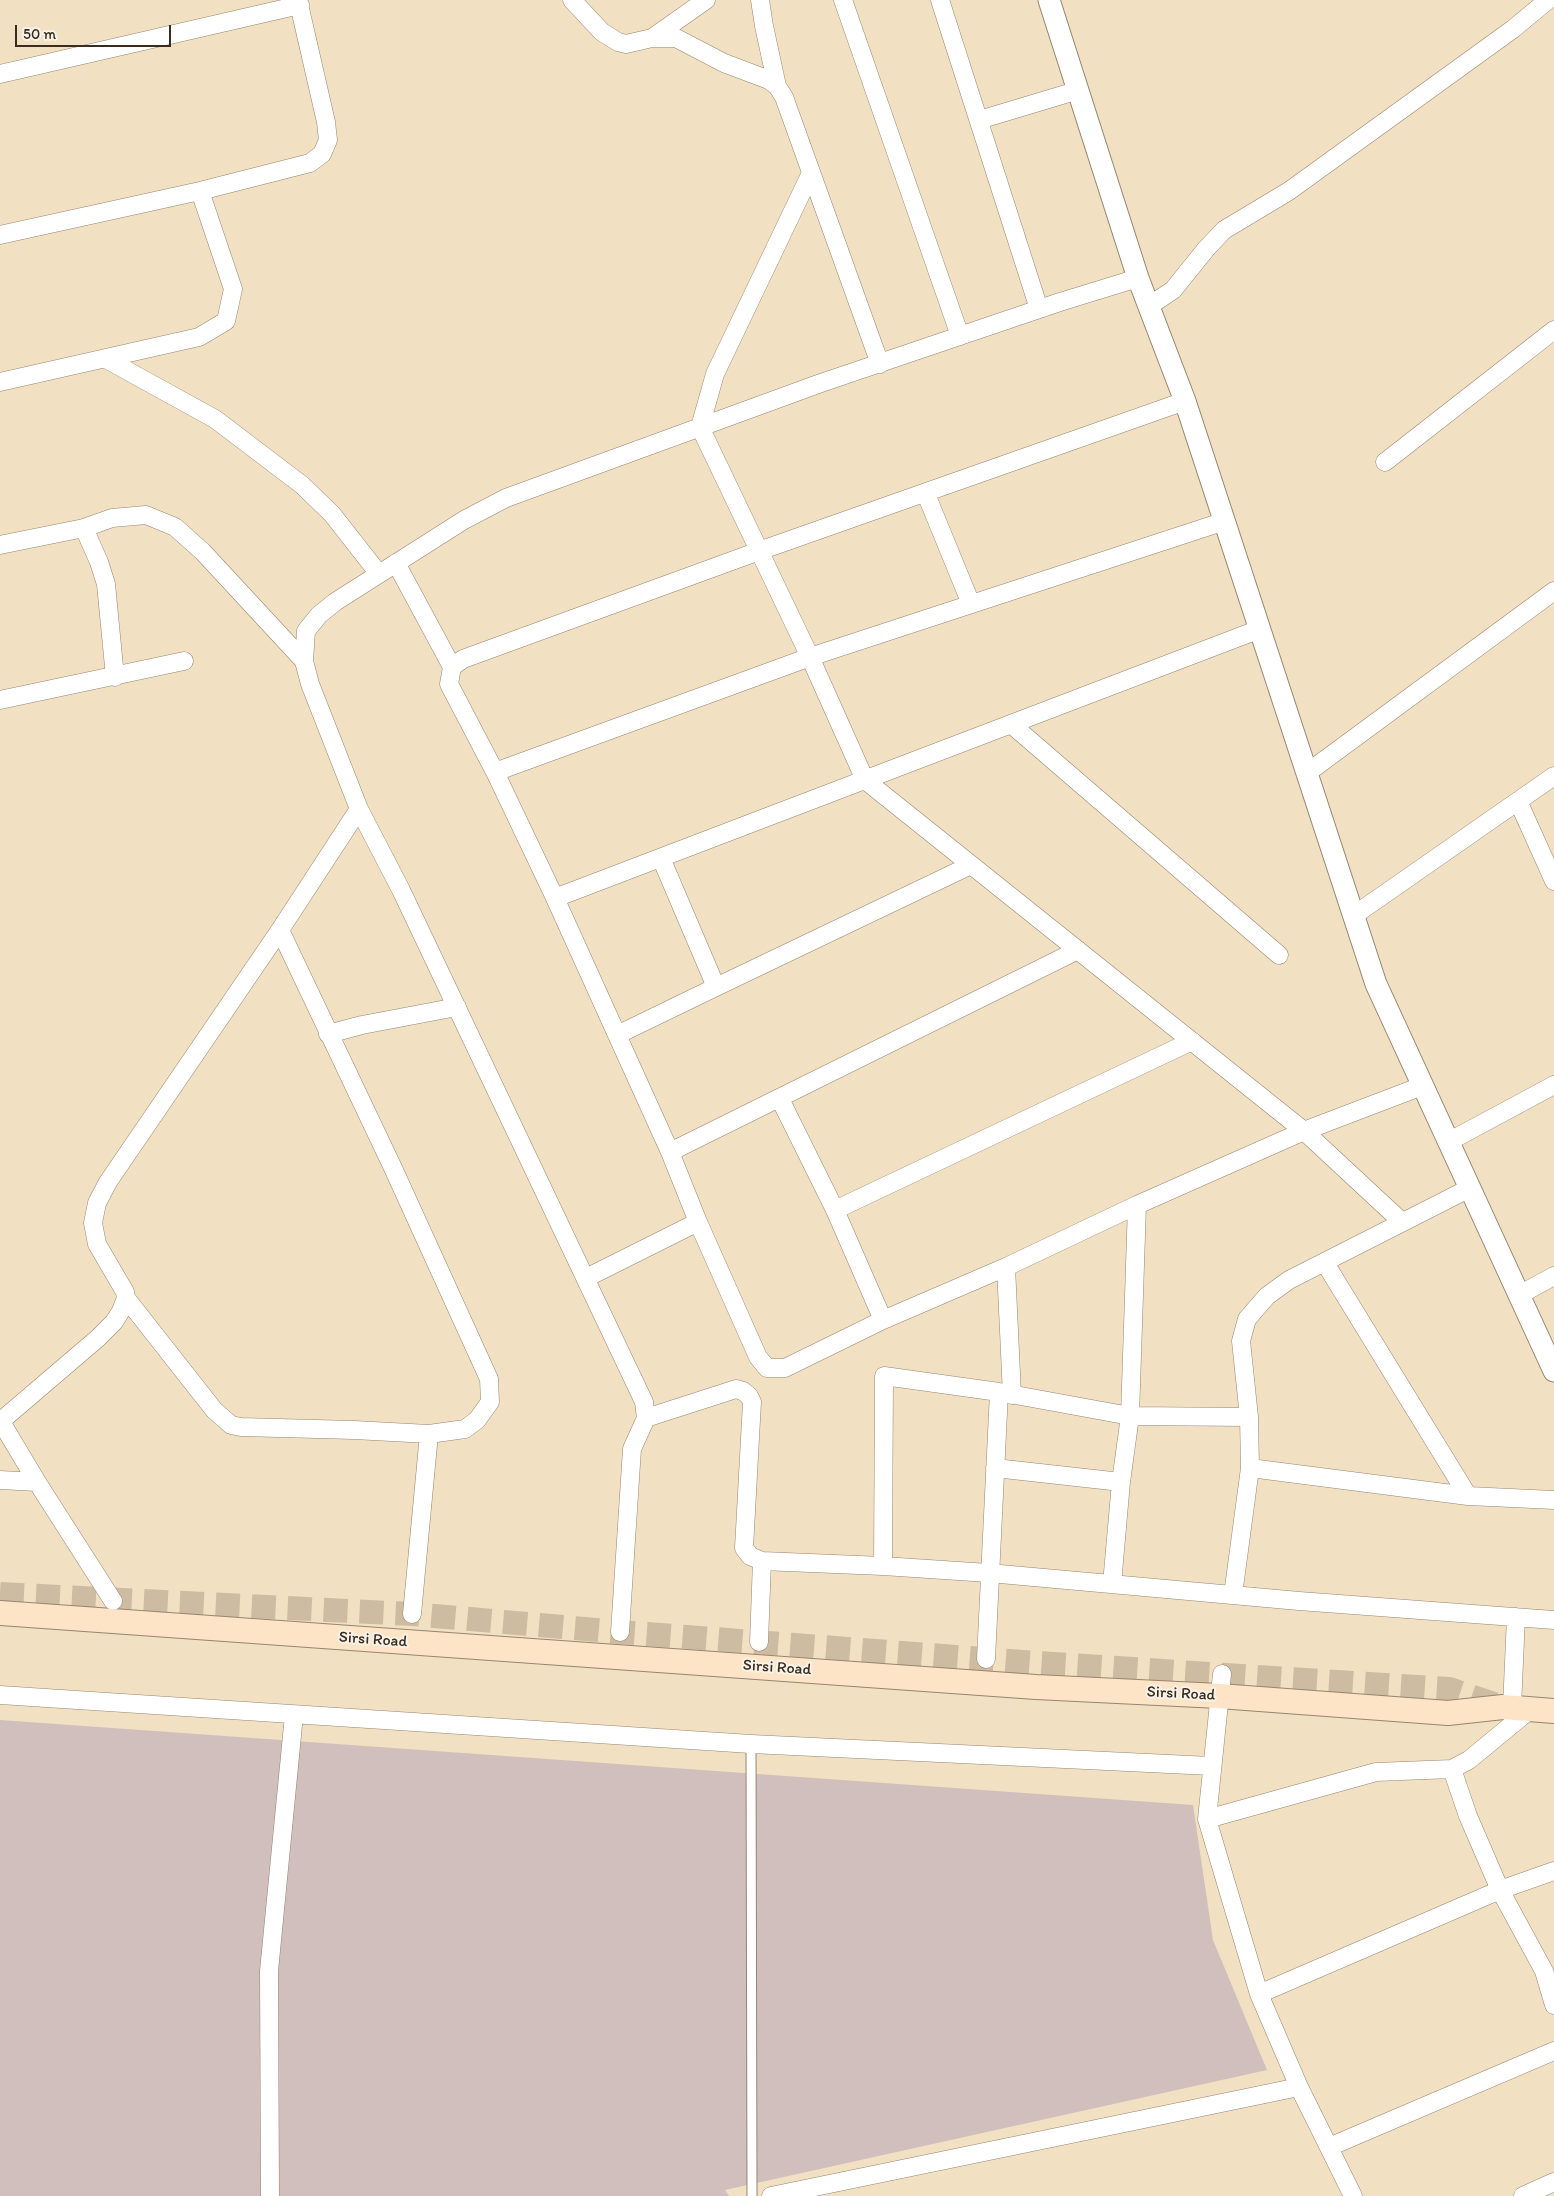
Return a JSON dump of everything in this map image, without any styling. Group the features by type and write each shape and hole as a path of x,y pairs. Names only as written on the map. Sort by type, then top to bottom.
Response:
{"main road":[{"name":"Sirsi Road","path":"0,1614 1036,1687 1220,1685 1448,1713 1525,1708"}],"street":[{"path":"572,0 602,32 618,42 626,44 652,38 676,38 724,63 769,80 777,86"},
{"path":"652,38 706,0"},
{"path":"760,0 777,86 784,97 880,364"},
{"path":"844,0 960,336"},
{"path":"940,0 1039,309"},
{"path":"1049,0 1138,278 1185,401 1376,984 1554,1371"},
{"path":"1149,306 1173,290 1224,230 1289,191 1513,29 1548,0"},
{"path":"0,74 299,2 326,122 328,140 322,154 310,163 200,191 0,235"},
{"path":"979,120 1079,90"},
{"path":"811,172 715,374 700,427 810,656 865,780 1304,1131 1402,1222"},
{"path":"0,382 199,338 226,320 233,290 200,191"},
{"path":"620,1632 632,1449 646,1418 644,1402 401,890 358,809 310,684 304,661 306,631 319,615 379,574 464,520 506,498 700,427 960,336 1138,278"},
{"path":"1385,462 1554,330"},
{"path":"106,359 215,419 302,485 332,514 379,574"},
{"path":"452,667 463,659 759,551 926,494 1185,401"},
{"path":"926,494 971,604"},
{"path":"0,545 84,528 112,518 146,515 175,527 203,552 304,661"},
{"path":"495,772 810,656 1225,521"},
{"path":"84,528 99,562 106,584 115,677"},
{"path":"396,563 452,667 449,684 495,772 555,898 670,1152 698,1222 758,1357 767,1368 786,1368 883,1320 1006,1267 1304,1131 1422,1086"},
{"path":"1307,773 1554,591"},
{"path":"555,898 1260,629"},
{"path":"0,700 184,661"},
{"path":"1011,724 1279,955"},
{"path":"1353,916 1554,776"},
{"path":"1518,802 1554,881"},
{"path":"280,930 393,1168 489,1379 490,1402 477,1420 465,1429 429,1434 241,1427 231,1425 214,1410 126,1298 125,1292 97,1244 93,1223 97,1203 108,1182 280,930 358,809"},
{"path":"661,858 716,987"},
{"path":"617,1035 971,865"},
{"path":"670,1152 1078,950"},
{"path":"328,1034 362,1025 457,1007"},
{"path":"835,1210 1192,1041"},
{"path":"1448,1142 1554,1085"},
{"path":"780,1099 835,1210 883,1320"},
{"path":"1233,1595 1250,1468 1249,1417 1241,1341 1247,1319 1267,1296 1289,1280 1470,1188"},
{"path":"1112,1584 1130,1416 1137,1206"},
{"path":"586,1278 698,1222"},
{"path":"1325,1263 1468,1496"},
{"path":"986,1659 995,1468 1006,1393 1006,1267"},
{"path":"1519,1295 1554,1276"},
{"path":"113,1601 36,1482 0,1420 109,1327 121,1311 126,1298"},
{"path":"882,1566 884,1376 1006,1393 1130,1416 1249,1417"},
{"path":"646,1418 736,1389 743,1391 749,1396 752,1402 744,1548 750,1556 762,1561 989,1573 1233,1595 1554,1620"},
{"path":"412,1614 429,1434"},
{"path":"995,1468 1122,1482"},
{"path":"1250,1468 1468,1496 1554,1500"},
{"path":"0,1480 36,1482"},
{"path":"759,1642 762,1561"},
{"path":"1207,1819 1376,1772 1452,1769 1469,1760 1525,1708 1516,1617"},
{"path":"1220,1685 1207,1819 1260,1994 1300,2087 1353,2196"},
{"path":"0,1695 751,1744 1211,1766"},
{"path":"270,2196 269,1971 294,1714"},
{"path":"1452,1769 1468,1816 1500,1890 1544,1971 1554,2005"},
{"path":"1260,1994 1500,1890 1554,1871"},
{"path":"1329,2147 1554,2051"},
{"path":"771,2196 1300,2087"},
{"path":"1523,2196 1554,2182"}],"lane":[{"path":"751,1744 752,2196"}],"shaded area":[{"path":"0,1720 1193,1805 1213,1940 1267,2070 725,2190 729,2196 0,2196"}],"tunnel":[{"path":"0,1594 412,1614 620,1632 1037,1663 1449,1689 1503,1707"}]}
